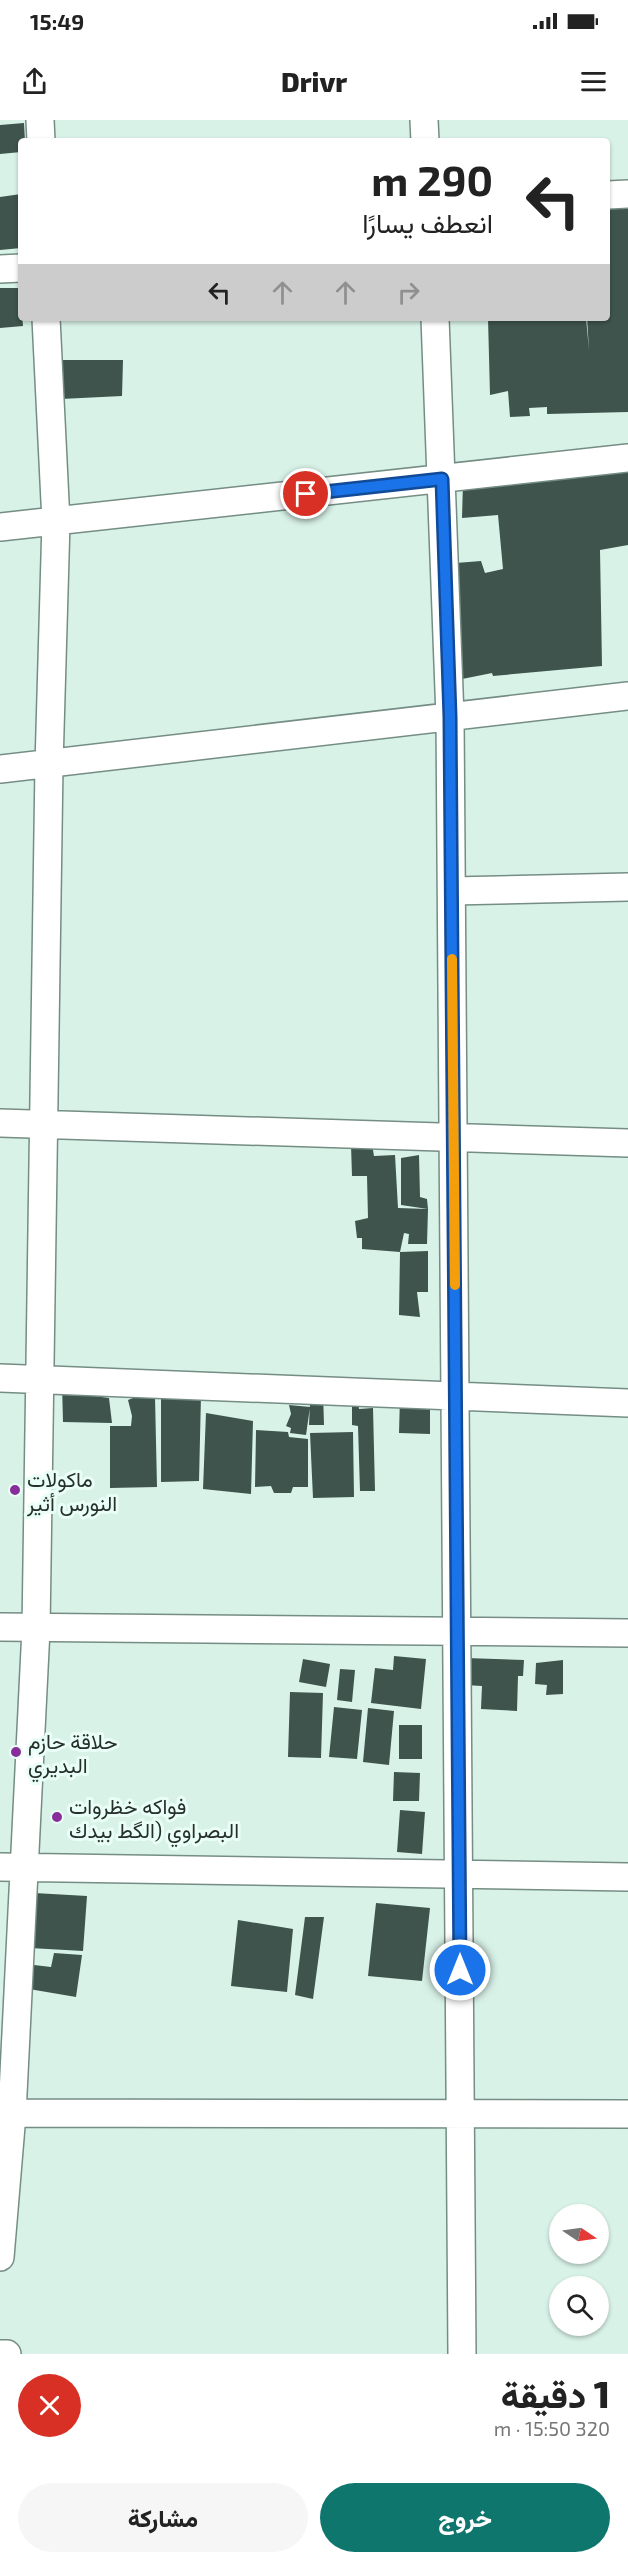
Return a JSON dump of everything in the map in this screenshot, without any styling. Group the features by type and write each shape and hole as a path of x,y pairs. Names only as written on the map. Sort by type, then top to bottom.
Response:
{"street":[{"path":"40,120 41,138"},
{"path":"424,120 425,138"},
{"path":"610,195 628,194"},
{"path":"0,269 18,268"},
{"path":"0,2257 12,1868 36,1629 49,765 56,522 46,321"},
{"path":"435,321 450,717 462,2354"},
{"path":"0,527 628,458"},
{"path":"0,769 628,696"},
{"path":"452,891 628,887"},
{"path":"0,1123 628,1143"},
{"path":"0,1378 628,1402"},
{"path":"0,1627 628,1633"},
{"path":"12,1868 628,1877"},
{"path":"6,2114 628,2114"},
{"path":"0,2354 7,2354"}],"building":[{"path":"24,123 25,138 18,138 18,152 0,154 0,125"},
{"path":"18,194 18,248 0,250 0,197"},
{"path":"628,199 628,412 547,414 547,407 529,408 530,416 510,417 508,391 490,395 488,321 586,321 589,350 587,321 610,321 610,201"},
{"path":"0,288 18,288 18,321 23,321 23,326 0,328"},
{"path":"59,360 123,360 122,396 61,399"},
{"path":"628,463 628,545 600,550 602,666 493,676 492,673 457,680 456,563 481,561 485,573 503,569 498,515 462,518 463,482"},
{"path":"372,1144 374,1156 395,1155 398,1208 428,1209 427,1244 408,1244 409,1234 404,1233 400,1252 362,1249 362,1238 357,1238 355,1221 368,1218 367,1176 352,1176 351,1145"},
{"path":"419,1155 420,1197 427,1199 428,1209 401,1205 401,1158"},
{"path":"428,1251 428,1292 417,1292 420,1317 399,1315 400,1252"},
{"path":"62,1383 94,1393 94,1396 109,1398 112,1423 63,1422"},
{"path":"323,1392 324,1425 309,1425 310,1403"},
{"path":"161,1393 201,1395 199,1481 161,1482"},
{"path":"138,1396 155,1397 157,1487 110,1488 110,1426 131,1426 132,1416 128,1400"},
{"path":"400,1397 430,1398 430,1434 399,1433"},
{"path":"358,1398 359,1409 373,1408 375,1491 360,1491 358,1426 352,1425 352,1399"},
{"path":"289,1405 310,1407 306,1435 290,1433 291,1428 286,1426 291,1414"},
{"path":"206,1413 253,1421 251,1494 203,1489"},
{"path":"256,1430 288,1432 289,1437 308,1439 308,1487 293,1487 291,1493 274,1493 271,1486 255,1487"},
{"path":"353,1432 354,1497 313,1498 310,1433"},
{"path":"394,1656 426,1659 421,1709 371,1703 375,1668 393,1670"},
{"path":"466,1658 524,1660 523,1676 518,1676 517,1711 481,1709 482,1686 465,1685"},
{"path":"303,1659 330,1664 326,1687 299,1682"},
{"path":"563,1660 563,1694 546,1695 547,1685 535,1684 536,1663"},
{"path":"340,1669 355,1670 352,1702 337,1700"},
{"path":"290,1692 323,1693 321,1758 288,1757"},
{"path":"334,1707 362,1710 357,1759 329,1757"},
{"path":"368,1708 394,1711 389,1765 363,1762"},
{"path":"399,1725 422,1725 422,1759 399,1759"},
{"path":"394,1772 420,1773 419,1801 393,1801"},
{"path":"400,1810 425,1812 422,1854 397,1852"},
{"path":"34,1893 87,1896 83,1951 30,1948"},
{"path":"376,1903 430,1908 422,1981 368,1976"},
{"path":"305,1917 324,1917 313,1999 295,1995"},
{"path":"238,1920 293,1929 287,1992 231,1986"},
{"path":"54,1953 82,1955 76,1997 29,1989 34,1965 51,1967"}],"slow traffic":[{"path":"452,959 455,1285"}],"place":[{"name":"ماكولات النورس أثير","path":"15,1490"},
{"name":"حلاقة حازم البديري","path":"16,1752"},
{"name":"فواكه خظروات البصراوي (الگط بيدك","path":"57,1817"}],"route":[{"path":"306,494 442,479 450,717 460,1970"}]}
